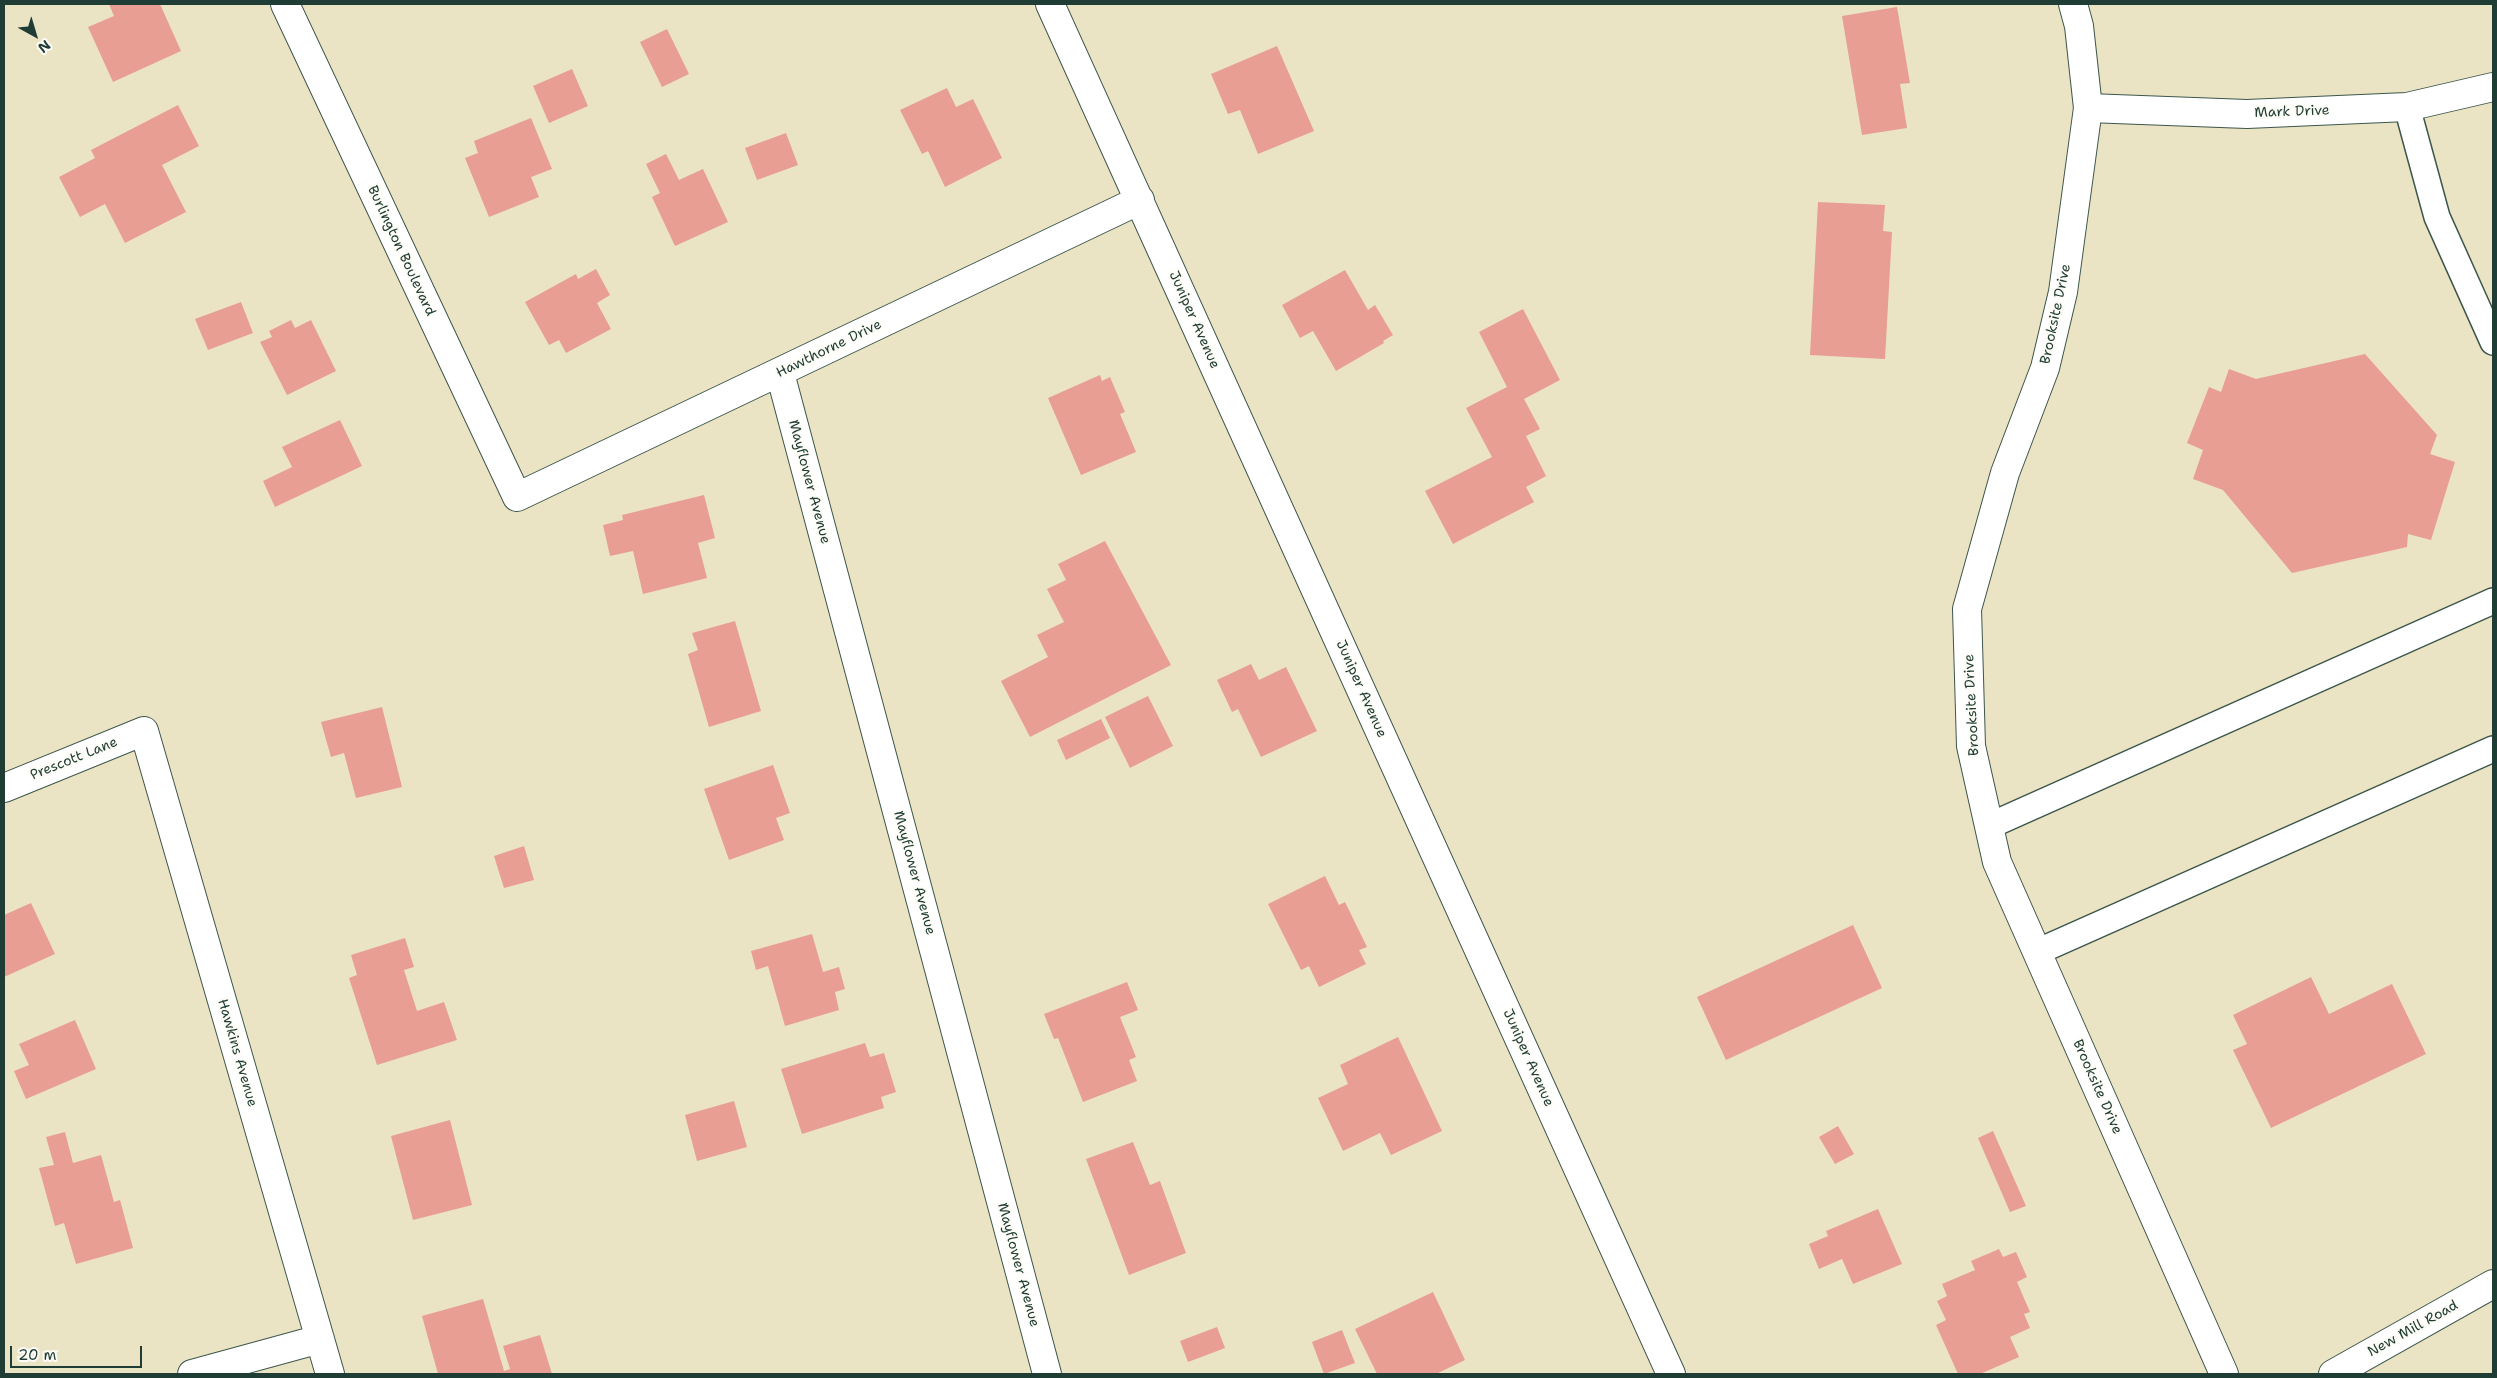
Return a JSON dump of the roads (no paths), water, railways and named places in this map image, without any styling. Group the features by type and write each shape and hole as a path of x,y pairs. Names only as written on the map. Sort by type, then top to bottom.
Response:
{"street":[{"name":"Burlington Boulevard","path":"285,4 517,497"},
{"name":"Juniper Avenue","path":"1050,4 1671,1374"},
{"name":"Brooksite Drive","path":"2073,4 2079,26 2088,108 2063,292 2046,368 2005,473 1967,609 1971,746 1997,862 2224,1374"},
{"name":"Mark Drive","path":"2088,108 2247,114 2407,107 2493,87"},
{"name":"Hawthorne Drive","path":"517,497 1140,200"},
{"name":"Mayflower Avenue","path":"780,372 1047,1374"},
{"name":"Prescott Lane","path":"4,788 144,731"},
{"name":"Hawkins Avenue","path":"144,731 330,1374"},
{"name":"New Mill Road","path":"2333,1374 2493,1284"},
{"path":"192,1374 320,1339"}],"lane":[{"path":"2407,107 2437,217 2493,342"},
{"path":"1989,826 2493,602"},
{"path":"2037,952 2493,749"}]}
